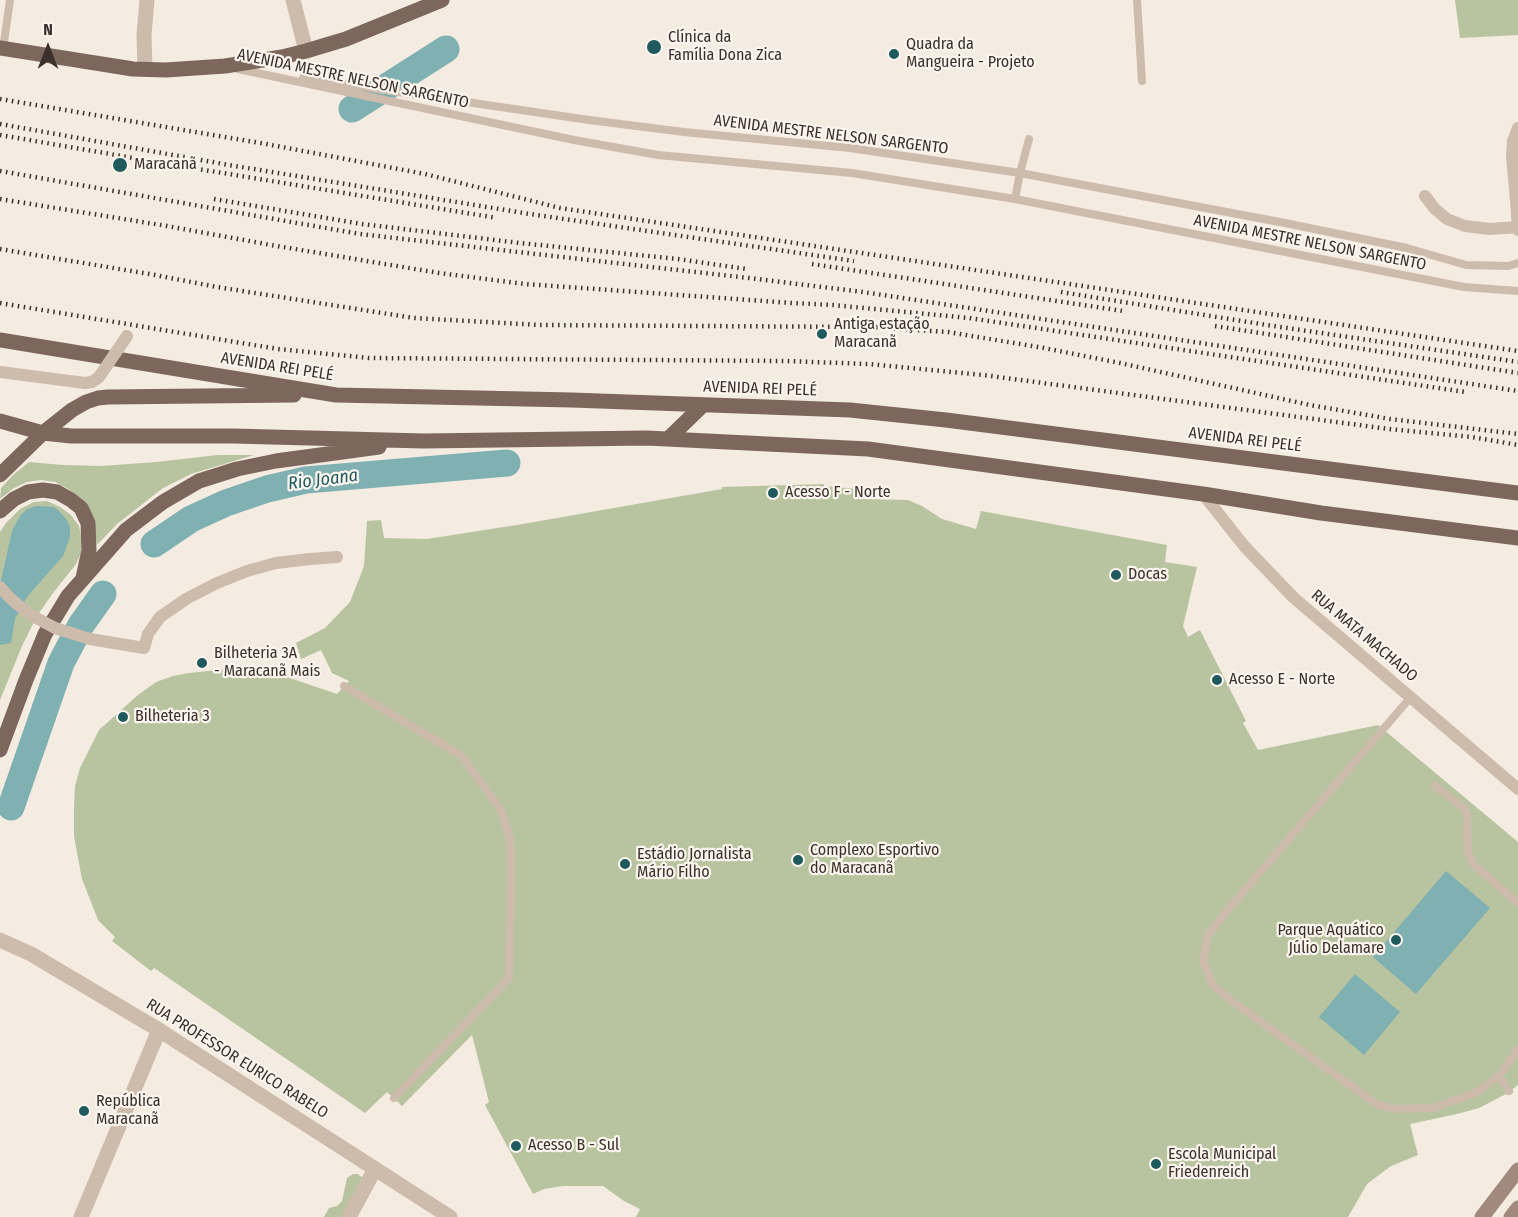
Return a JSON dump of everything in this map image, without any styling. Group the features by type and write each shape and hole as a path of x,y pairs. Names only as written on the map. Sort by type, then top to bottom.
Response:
{"main road":[{"path":"2,49 145,69 225,66 306,51 346,39 442,0"},
{"name":"AVENIDA REI PELÉ","path":"0,340 336,395 572,400 850,410 946,420 1518,493"},
{"path":"0,475 72,410 98,398 336,395"},
{"path":"669,439 702,405"},
{"path":"1,422 44,433 71,436 232,436 424,441 669,439 868,449 1203,494 1321,513 1518,538"},
{"path":"0,750 45,634 68,596 126,530 164,502 199,481 237,469 276,461 424,441"},
{"path":"0,512 14,499 28,492 42,490 57,492 71,500 81,508 88,523 89,550 83,578"},
{"path":"1482,1217 1518,1170"},
{"path":"1511,1217 1518,1208"}],"street":[{"path":"145,69 144,34 147,0"},
{"path":"293,0 306,51"},
{"path":"1425,196 1447,219 1465,226 1490,229 1518,228 1512,156 1513,141 1518,128"},
{"path":"0,372 85,383 99,377 126,336"},
{"name":"RUA MATA MACHADO","path":"1203,494 1245,547 1294,598 1518,789"},
{"path":"0,587 28,614 55,628 90,639 144,648 148,634 160,617 186,599 217,583 276,563 337,557"},
{"name":"RUA PROFESSOR EURICO RABELO","path":"0,940 31,954 159,1030 450,1217"},
{"path":"81,1217 159,1030"},
{"path":"349,1217 375,1169"}],"lane":[{"path":"2,49 10,0"},
{"path":"1137,0 1142,81"},
{"name":"AVENIDA MESTRE NELSON SARGENTO","path":"225,66 589,120 850,148 1020,173 1407,248 1466,265 1508,266 1518,263"},
{"name":"AVENIDA MESTRE NELSON SARGENTO","path":"225,66 574,140 658,155 852,173 1016,199 1464,287 1518,291"},
{"path":"1016,199 1029,139"},
{"path":"344,686 462,756 502,812 510,839 509,978 394,1098"},
{"path":"1410,698 1225,913 1208,935 1203,960 1212,984 1233,1002 1378,1105 1396,1109 1433,1108 1477,1092 1498,1076 1518,1050"},
{"path":"1435,786 1465,809 1468,853 1473,864 1518,903"},
{"path":"1498,1076 1509,1092"}],"green space":[{"path":"1455,0 1518,0 1518,35 1460,38"},
{"path":"218,455 254,455 191,474 163,488 117,524 97,545 94,527 77,496 55,482 41,480 27,482 14,488 0,499 1,488 29,462 101,466"},
{"name":"Complexo Esportivo do Maracanã","path":"824,484 824,486 858,489 864,499 908,500 942,519 976,529 981,511 1167,545 1165,562 1197,567 1183,626 1188,637 1200,630 1246,721 1243,723 1258,750 1378,725 1518,842 1518,1085 1479,1108 1410,1124 1418,1155 1391,1166 1367,1184 1348,1217 636,1217 640,1209 603,1186 563,1186 544,1189 533,1194 485,1105 489,1102 472,1035 402,1106 387,1092 365,1113 154,968 151,971 112,941 115,937 98,920 82,879 74,836 74,807 75,786 80,768 99,730 156,682 189,673 267,665 281,675 337,694 349,681 332,673 321,650 301,659 296,643 325,628 350,602 364,566 367,521 381,520 384,538 427,539 722,489 722,487"},
{"path":"47,501 71,515 79,526 82,541 81,553 76,564 37,616 0,700 0,532 20,509 34,502"},
{"path":"358,1174 365,1180 348,1217 324,1217 329,1208 337,1206 342,1201 347,1178"}],"water":[{"path":"37,506 54,507 59,511 70,527 70,537 63,556 27,597 15,619 11,643 0,645 0,585 12,531 27,509"},
{"path":"1446,871 1490,908 1416,994 1373,957"},
{"path":"1355,974 1400,1012 1364,1055 1319,1017"}],"waterway":[{"path":"352,109 446,49"},
{"name":"Rio Joana","path":"154,544 191,519 226,503 267,489 306,480 507,463"},
{"name":"Rio Joana","path":"11,807 61,663 81,625 103,594"}],"railway":[{"path":"0,99 266,144 425,174 560,208 1518,351"},
{"path":"0,124 229,165 530,214 854,261"},
{"path":"0,135 497,218"},
{"path":"0,171 360,234 863,292 1518,391"},
{"path":"0,199 439,273 525,284 833,305 969,318 1465,392"},
{"path":"214,199 362,224 678,259 746,269"},
{"path":"0,249 217,287 414,318 540,325 868,327 948,332 1120,363 1310,405 1390,419 1518,434"},
{"path":"812,264 1123,311"},
{"path":"1061,292 1518,362"},
{"path":"0,303 278,349 369,358 785,361 869,364 983,375 1389,429 1472,437 1518,445"},
{"path":"1215,326 1518,373"}],"place":[{"name":"Clínica da Família Dona Zica","path":"654,47"},
{"name":"Quadra da Mangueira - Projeto","path":"894,54"},
{"name":"Maracanã","path":"120,165"},
{"name":"Antiga estação Maracanã","path":"822,334"},
{"name":"Acesso F - Norte","path":"773,493"},
{"name":"Docas","path":"1116,575"},
{"name":"Bilheteria 3A - Maracanã Mais","path":"202,663"},
{"name":"Acesso E - Norte","path":"1217,680"},
{"name":"Bilheteria 3","path":"123,717"},
{"name":"Complexo Esportivo do Maracanã","path":"798,860"},
{"name":"Estádio Jornalista Mário Filho","path":"625,864"},
{"name":"Parque Aquático Júlio Delamare","path":"1396,940"},
{"name":"República Maracanã","path":"84,1111"},
{"name":"Acesso B - Sul","path":"516,1146"},
{"name":"Escola Municipal Friedenreich","path":"1156,1164"}]}
